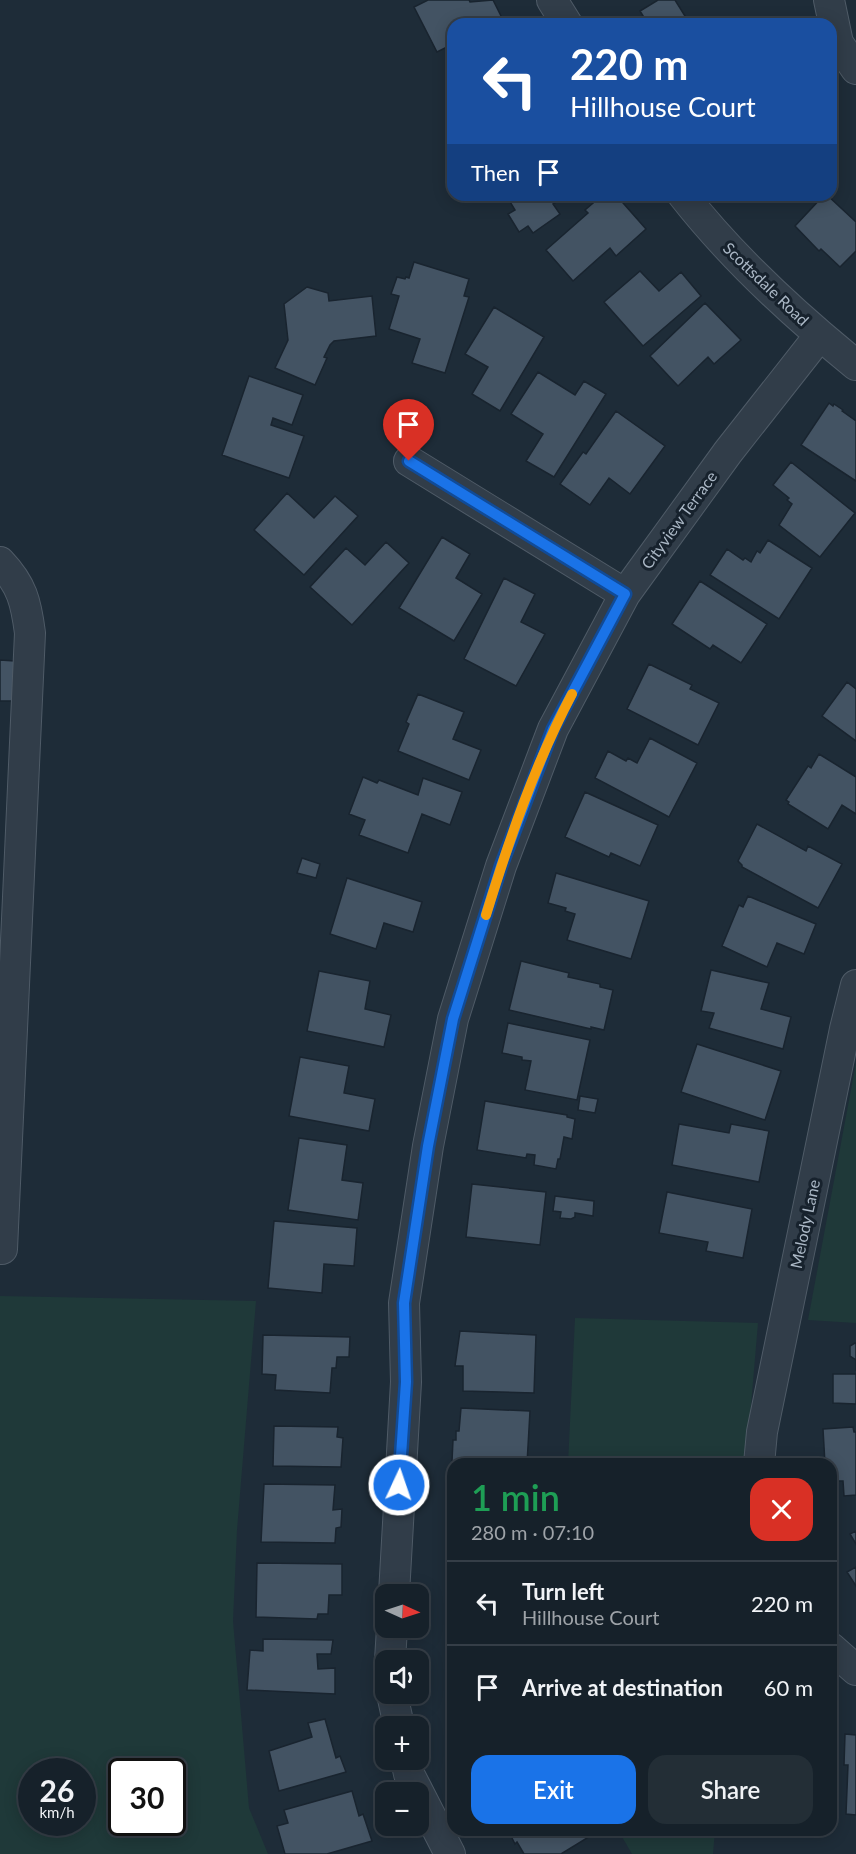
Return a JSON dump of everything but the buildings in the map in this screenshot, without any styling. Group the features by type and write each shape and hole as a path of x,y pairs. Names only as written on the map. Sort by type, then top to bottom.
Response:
{"street":[{"path":"552,0 563,18"},
{"path":"829,0 833,18"},
{"path":"837,37 856,69"},
{"name":"Scottsdale Road","path":"688,201 758,279 856,365"},
{"name":"Cityview Terrace","path":"395,1584 406,1382 404,1303 428,1146 453,1019 501,866 553,729 625,594 728,452 820,335"},
{"path":"409,461 625,594"},
{"path":"0,561 14,576 27,605 30,633 3,1237 2,1249 0,1249"},
{"name":"Melody Lane","path":"760,1458 762,1432 845,1029 856,986"},
{"path":"837,1653 856,1670"},
{"path":"408,1770 450,1854"}],"green space":[{"path":"856,1063 856,1323 808,1320"},
{"path":"0,1296 256,1301 237,1530 233,1621 249,1808 268,1854 0,1854"},
{"path":"575,1318 758,1323 747,1458 568,1458"},
{"path":"622,1836 714,1836 713,1854 632,1854"}],"slow traffic":[{"path":"486,915 501,866 553,729 572,694"}],"route":[{"path":"399,1485 406,1382 404,1303 428,1146 453,1019 501,866 553,729 625,594 409,461"}]}
